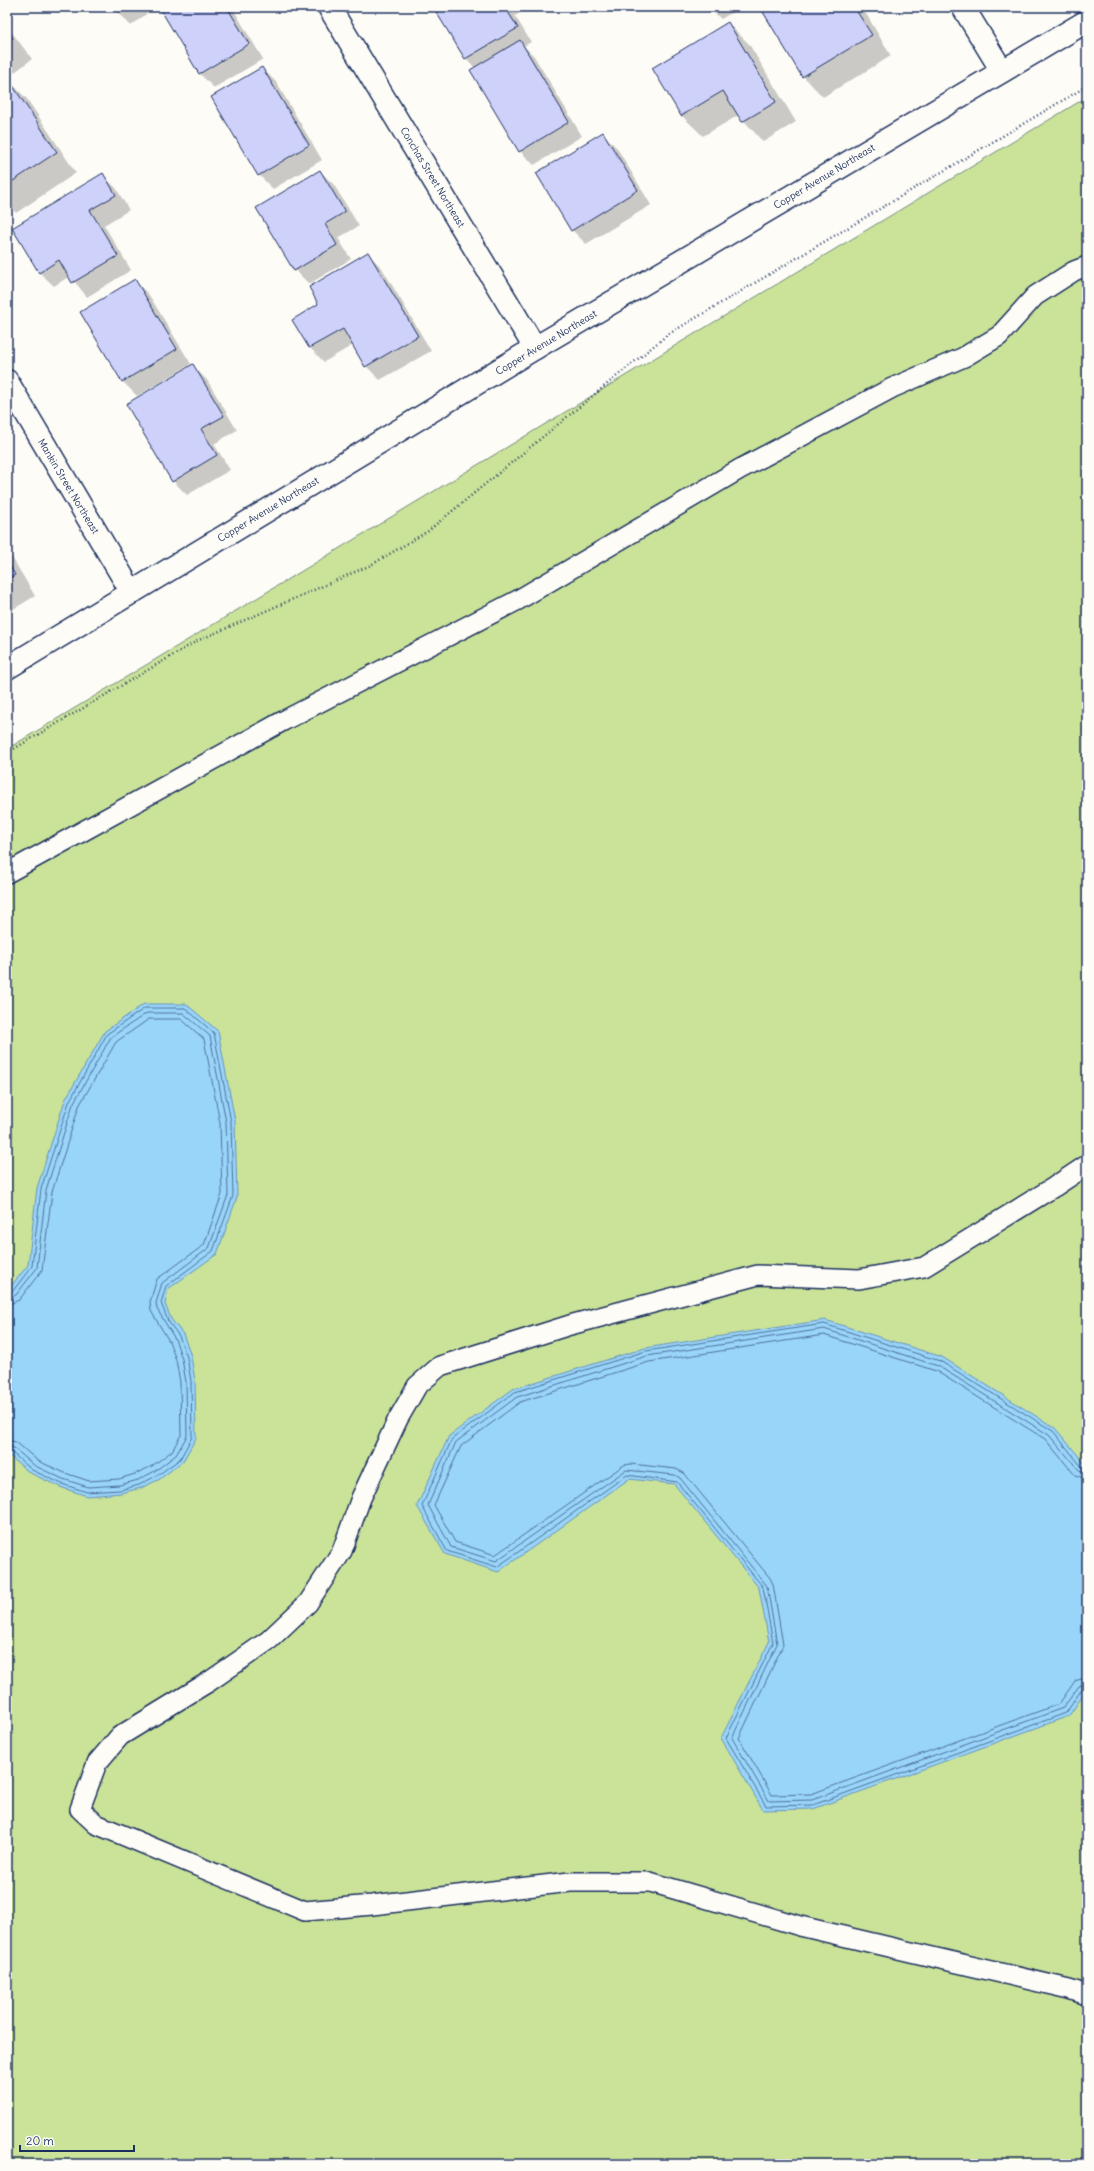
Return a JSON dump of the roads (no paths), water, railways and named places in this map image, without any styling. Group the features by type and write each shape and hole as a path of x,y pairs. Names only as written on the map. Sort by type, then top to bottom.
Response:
{"street":[{"name":"Conchas Street Northeast","path":"329,7 535,348"},
{"path":"963,7 1002,71"},
{"name":"Copper Avenue Northeast","path":"7,668 535,348 1087,21"},
{"name":"Mankin Street Northeast","path":"7,381 132,591"}],"lane":[{"path":"7,874 283,721 518,600 740,469 892,388 964,357 999,336 1035,296 1074,271 1087,266"},
{"path":"1087,1165 924,1267 859,1279 758,1275 570,1325 440,1366 417,1386 398,1419 361,1498 342,1551 308,1603 269,1640 210,1680 120,1736 97,1762 80,1809 96,1824 305,1911 372,1905 570,1882 650,1882 800,1926 1087,1994"}],"water":[{"path":"144,1004 186,1004 218,1031 235,1121 237,1197 217,1254 168,1289 165,1304 171,1319 183,1334 191,1356 195,1381 196,1438 183,1461 160,1479 141,1488 121,1493 87,1496 60,1487 30,1473 7,1454 7,1291 28,1265 37,1188 65,1100 105,1031"},
{"path":"825,1320 942,1357 1055,1428 1087,1466 1087,1689 1069,1716 813,1809 763,1810 721,1738 769,1642 759,1588 674,1484 629,1479 498,1572 445,1554 417,1506 449,1436 513,1389 645,1348"}]}
